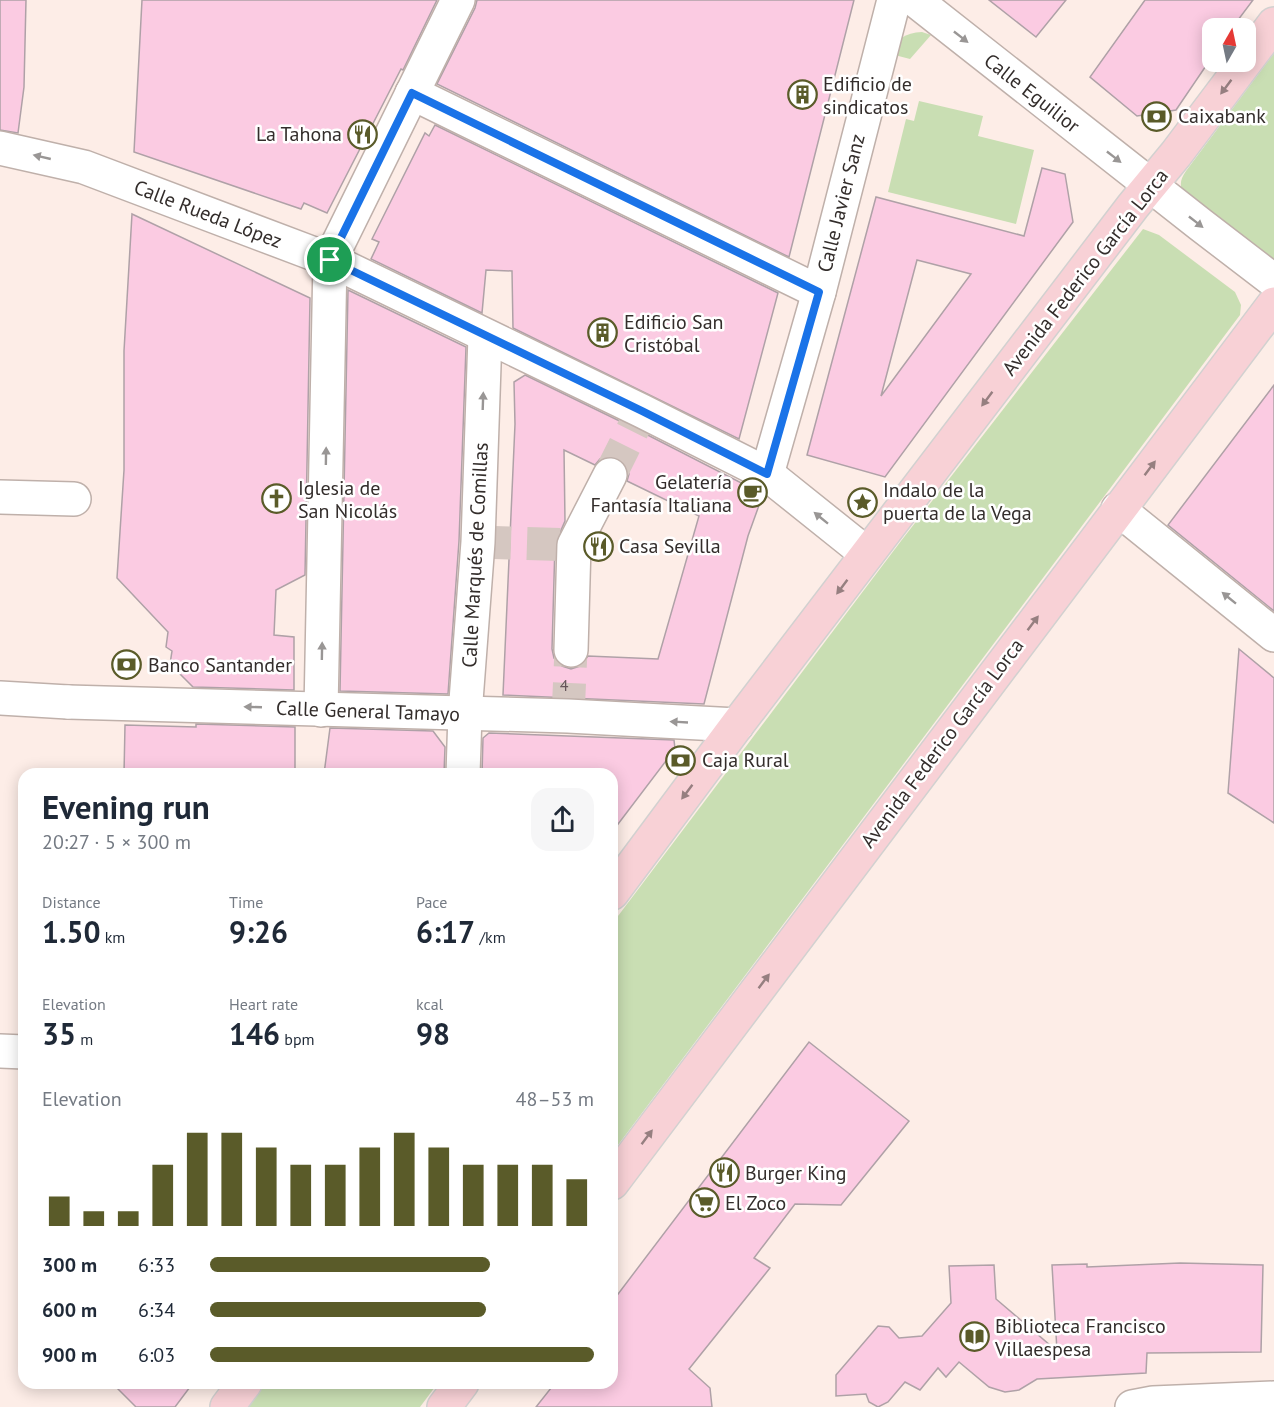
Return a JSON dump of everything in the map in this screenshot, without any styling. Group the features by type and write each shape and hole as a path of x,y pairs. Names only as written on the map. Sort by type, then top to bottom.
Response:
{"main road":[{"name":"Avenida Federico García Lorca","path":"618,885 867,554 1274,24"},
{"name":"Avenida Federico García Lorca","path":"618,1176 1274,304"},
{"path":"227,1407 240,1389"},
{"path":"444,1407 458,1389"}],"street":[{"path":"321,710 330,260 458,0"},
{"name":"Calle Javier Sanz","path":"767,474 819,292 894,0"},
{"path":"884,38 921,5"},
{"name":"Calle Eguilior","path":"921,5 1274,281"},
{"path":"412,93 819,292"},
{"name":"Calle Rueda López","path":"0,147 84,167 330,260 767,474 867,554"},
{"name":"Calle Marqués de Comillas","path":"463,768 478,542 486,336"},
{"path":"571,650 574,546 610,475"},
{"path":"0,497 74,499"},
{"path":"1118,509 1274,635"},
{"name":"Calle General Tamayo","path":"0,698 68,702 568,716 737,725"},
{"path":"0,1051 18,1052"},
{"path":"1132,1407 1153,1403 1274,1398"}],"green space":[{"path":"922,32 931,35 910,59 887,53 902,38"},
{"path":"1274,53 1274,259 1265,256 1184,196 1181,184 1186,171"},
{"path":"919,101 983,116 978,136 1034,150 1016,224 888,192 906,119 914,121"},
{"path":"1143,229 1159,235 1235,292 1241,305 1240,315 618,1145 618,916 901,541"},
{"path":"258,1389 434,1389 420,1407 244,1407"}],"building":[{"path":"0,0 26,0 24,87 18,133 0,130"},
{"path":"142,0 437,0 403,70 401,69 327,213 304,203 301,209 134,152"},
{"path":"477,0 854,0 789,257 437,84"},
{"path":"989,0 1066,0 1036,37"},
{"path":"1145,0 1253,0 1240,18 1202,18 1202,72 1176,110 1137,116 1090,77"},
{"path":"435,125 778,293 739,439 513,328 512,271 486,270 482,313 371,259 379,242 372,239 425,133 429,136"},
{"path":"1042,168 1065,174 1073,222 885,477 807,455 876,197 1024,236","holes":["917,260 971,274 881,396"]},
{"path":"132,214 310,298 305,575 276,590 274,635 294,637 294,690 193,687 170,664 172,651 166,647 168,632 117,578 124,470 124,351"},
{"path":"348,290 466,347 459,541 448,694 340,691"},
{"path":"525,375 761,493 762,497 748,536 704,704 503,695 515,424 514,382","holes":["564,450 595,465 600,459 609,456 618,458 626,465 629,474 627,481 699,516 658,659 588,656 580,666 571,669 562,666 554,658 552,649 555,544 565,521"]},
{"path":"1274,385 1274,611 1168,525"},
{"path":"1239,649 1274,678 1274,823 1228,793"},
{"path":"196,724 295,727 295,768 124,768 125,725 196,727"},
{"path":"330,728 433,731 445,747 444,768 325,768"},
{"path":"489,733 674,740 675,749 618,824 618,768 482,768 483,738"},
{"path":"809,1042 909,1121 841,1205 795,1204 754,1258 770,1268 689,1369 710,1388 712,1407 536,1407 550,1389 618,1389 618,1294"},
{"path":"1180,1263 1263,1265 1261,1352 1147,1353 1146,1373 1037,1379 1019,1390 1005,1392 989,1387 959,1362 946,1377 938,1368 920,1390 905,1382 888,1402 878,1407 869,1402 866,1394 836,1396 836,1375 878,1326 889,1327 899,1338 922,1336 951,1303 949,1266 994,1265 996,1299 1057,1351 1052,1265 1087,1264 1087,1267"},
{"path":"118,1389 188,1389 175,1407 136,1407"}],"tunnel":[{"path":"610,475 642,411"},
{"path":"478,542 574,545"},
{"path":"568,716 571,650"}],"place":[{"name":"Edificio de sindicatos","path":"802,95"},
{"name":"Caixabank","path":"1157,116"},
{"name":"La Tahona","path":"363,134"},
{"name":"Edificio San Cristóbal","path":"603,333"},
{"name":"Gelatería Fantasía Italiana","path":"753,493"},
{"name":"Iglesia de San Nicolás","path":"277,499"},
{"name":"Indalo de la puerta de la Vega","path":"862,502"},
{"name":"Casa Sevilla","path":"598,546"},
{"name":"Banco Santander","path":"127,665"},
{"name":"Caja Rural","path":"681,760"},
{"name":"Burger King","path":"724,1173"},
{"name":"El Zoco","path":"704,1203"},
{"name":"Biblioteca Francisco Villaespesa","path":"974,1337"}],"route":[{"path":"412,93 819,292 767,474 330,260 412,93"}]}
